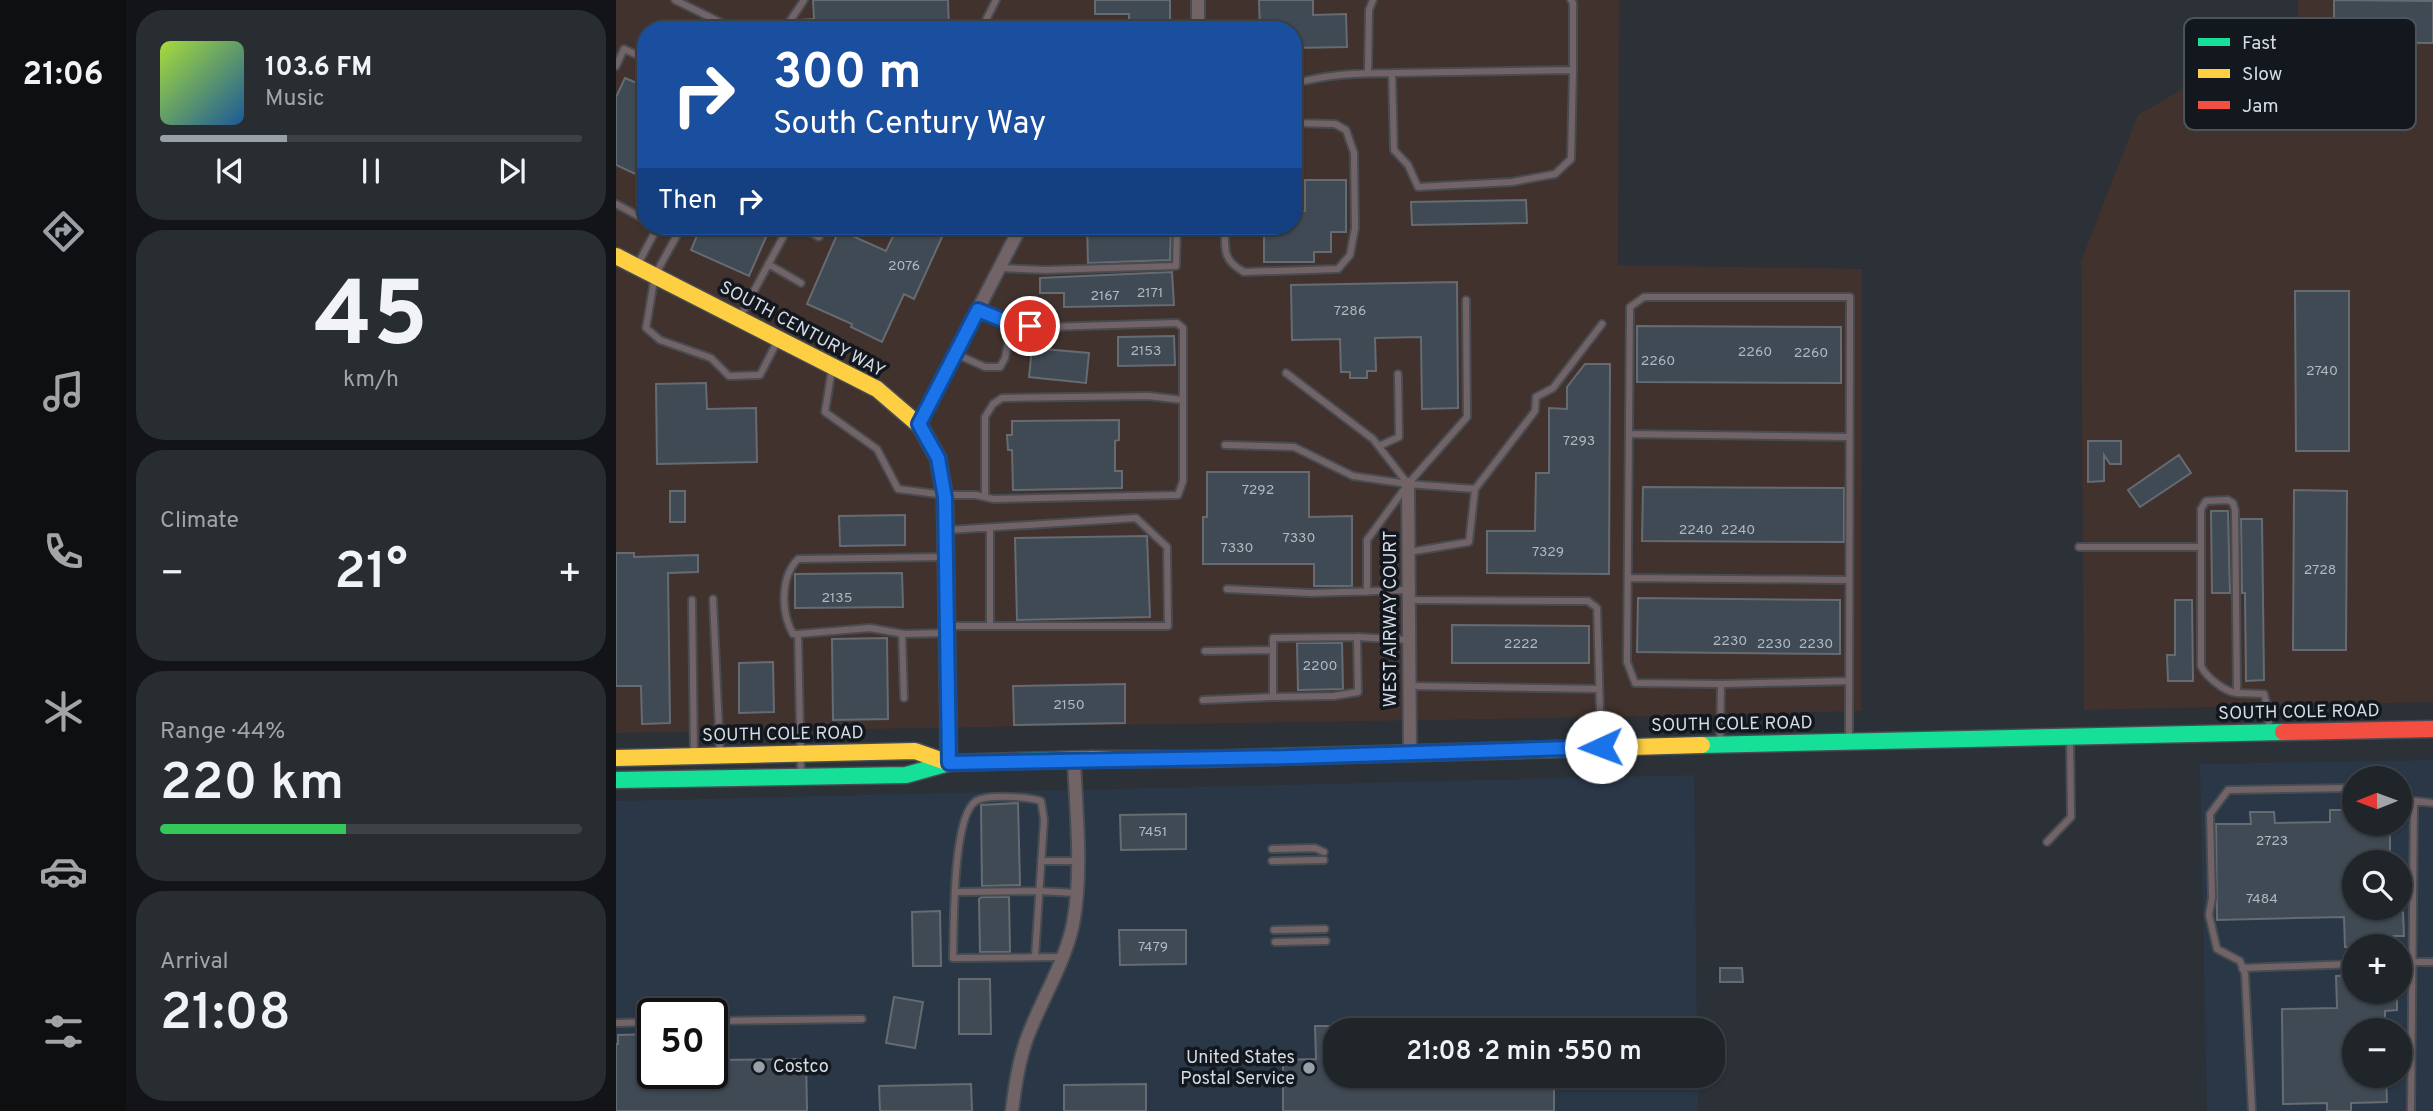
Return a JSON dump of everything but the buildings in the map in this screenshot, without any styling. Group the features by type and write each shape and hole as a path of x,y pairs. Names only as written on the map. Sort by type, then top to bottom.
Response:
{"main road":[{"name":"SOUTH CENTURY WAY","path":"616,257 877,389 919,424 938,458 944,495 949,763"},
{"name":"SOUTH COLE ROAD","path":"616,780 906,775 949,763 1074,759 1410,754 1720,744 2433,729"},
{"name":"SOUTH COLE ROAD","path":"616,758 915,751 949,763"},
{"path":"616,768 630,765 644,757"}],"street":[{"path":"1198,0 1198,21"},
{"path":"919,424 1016,235"},
{"name":"WEST AIRWAY COURT","path":"1408,484 1410,754"},
{"path":"1012,1111 1015,1084 1028,1036 1073,925 1077,861 1074,759"}],"lane":[{"path":"675,0 718,21"},
{"path":"790,21 804,0"},
{"path":"986,21 996,0"},
{"path":"1368,73 1369,10 1373,0"},
{"path":"1392,73 1394,150 1408,165 1418,187 1512,182 1555,174 1571,159 1571,0"},
{"path":"616,66 624,48 637,54"},
{"path":"1302,82 1320,77 1368,73 1573,70"},
{"path":"1225,235 1225,254 1233,267 1244,272 1338,269 1350,255 1355,228 1354,153 1346,130 1335,124 1302,124"},
{"path":"616,204 637,215"},
{"path":"637,266 653,235"},
{"path":"677,235 655,275 646,328 660,340 711,358 729,376 760,375 778,338"},
{"path":"739,318 784,235"},
{"path":"999,268 1045,270 1176,266 1177,235"},
{"path":"768,264 801,283"},
{"path":"1849,681 1635,683 1627,662 1630,307 1644,297 1850,297 1849,741"},
{"path":"1367,592 1367,540 1408,484 1467,417 1466,300"},
{"path":"833,366 825,412 877,449 898,489 993,499 1178,495 1183,481 1183,328 1177,323 1048,327 1012,324 978,310"},
{"path":"956,354 985,367 1000,367 1005,358 1012,324"},
{"path":"1409,552 1469,542 1475,489 1535,411 1536,397 1553,388 1602,324"},
{"path":"1286,373 1373,439 1408,484"},
{"path":"1379,446 1399,437 1398,374"},
{"path":"985,497 985,417 993,404 1002,398 1148,396 1183,400"},
{"path":"1629,434 1849,437"},
{"path":"1225,445 1294,447 1353,476 1408,484 1475,489"},
{"path":"2237,692 2235,510 2233,503 2228,500 2206,501 2203,503 2201,547 2201,666 2205,673 2230,692 2264,694 2269,732"},
{"path":"946,530 1136,518 1167,547 1168,626 990,626 902,634 870,628 793,634 787,624 786,577 798,559 946,557"},
{"path":"989,528 990,626"},
{"path":"2079,547 2201,547"},
{"path":"1628,578 1849,580"},
{"path":"1227,589 1588,601 1597,608 1601,747"},
{"path":"713,599 720,755"},
{"path":"692,600 694,756"},
{"path":"798,634 801,776"},
{"path":"902,634 904,698"},
{"path":"1273,697 1273,638 1357,637 1409,640"},
{"path":"1203,700 1334,696 1358,692 1357,637"},
{"path":"1205,651 1273,650"},
{"path":"1720,744 1721,684"},
{"path":"1409,686 1600,689"},
{"path":"2047,842 2071,817 2070,737"},
{"path":"2252,1111 2245,974 2239,961 2217,949 2211,933 2210,814 2228,790 2342,788"},
{"path":"1035,957 1044,820 1041,801 985,798 976,801 967,810 957,855 953,958 1062,957"},
{"path":"2411,1111 2414,802 2433,803"},
{"path":"1272,849 1315,848 1324,856 1272,861"},
{"path":"1041,861 1077,861"},
{"path":"956,892 1076,893"},
{"path":"1274,930 1325,929"},
{"path":"1275,943 1326,940"},
{"path":"2413,962 2433,962"},
{"path":"2242,968 2342,964"},
{"path":"728,1021 862,1019"},
{"path":"616,1023 637,1022"}],"shaded area":[{"path":"616,0 1619,0 1618,265 1862,269 1861,711 616,733"},
{"path":"2298,0 2433,0 2433,702 2084,710 2081,261 2138,115 2184,88 2184,130 2416,130 2416,18 2298,18"},
{"path":"2433,760 2433,1111 2207,1111 2200,764"},
{"path":"1694,775 1697,1018 1323,1018 1323,1088 1698,1088 1698,1111 616,1111 616,801"}],"traffic: fast":[{"path":"920,426 938,458 945,498 949,763"},
{"path":"1702,745 2283,732"},
{"path":"616,780 906,775 949,763 1092,759"}],"traffic: slow":[{"path":"616,256 877,389 920,426"},
{"path":"1092,759 1201,759 1702,745"},
{"path":"616,758 915,751 949,763"}],"traffic: jam":[{"path":"2283,732 2433,729"}],"place":[{"name":"Costco","path":"759,1067"},
{"name":"United States Postal Service","path":"1309,1068"}],"route":[{"path":"1030,326 1012,324 978,310 919,424 938,458 945,498 949,763 1292,757 1601,747"}]}
